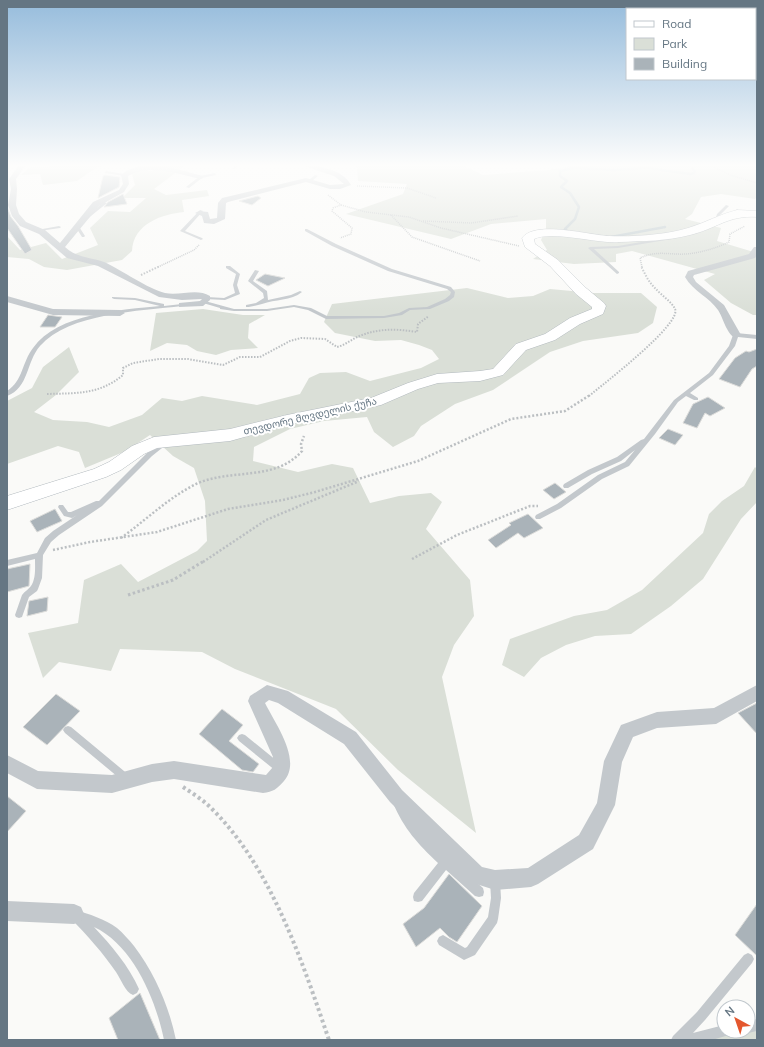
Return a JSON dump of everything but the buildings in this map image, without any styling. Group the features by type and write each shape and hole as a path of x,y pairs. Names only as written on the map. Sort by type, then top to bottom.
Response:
{"street":[{"path":"15,214 25,227 39,230 70,256 94,262 162,295 182,297 202,295 206,300 182,305"},
{"path":"61,247 87,214"},
{"path":"205,214 207,221 214,222 221,219 221,214"},
{"path":"532,249 529,245 528,238 540,233 615,239 686,232 701,228 733,214"},
{"name":"თევდორე მღვდელის ქუჩა","path":"7,503 100,473 115,466 138,450 154,443 169,440 230,435 287,420 375,402 413,386 437,379 480,376 498,372 521,347 550,337 575,321 598,311 600,306 581,291 554,264 532,249"},
{"path":"736,335 721,306 693,284 689,277 691,273 752,256 757,249"},
{"path":"7,299 48,311 120,313"},
{"path":"7,764 37,780 112,784 152,773 174,770 263,784 271,783 282,770 282,756 256,701 267,692 282,696 350,738 396,796 477,875 495,880 531,877 586,842 606,805 613,761 627,731 657,720 716,716 757,692"},
{"path":"7,911 74,914"}],"lane":[{"path":"198,214 182,231 201,239"},
{"path":"716,220 719,214"},
{"path":"79,223 82,236"},
{"path":"39,230 60,228"},
{"path":"206,300 222,308 234,310 267,310 294,306 308,309 326,318 384,317 400,314 409,309 428,308 452,296 453,292 449,288 401,274 328,242 306,230"},
{"path":"617,273 590,248 658,241 686,232"},
{"path":"206,300 225,299 238,294 235,285 238,274 228,267"},
{"path":"257,271 250,281 264,292 266,299 264,302"},
{"path":"222,308 258,304 292,296 300,292"},
{"path":"114,298 135,299 154,304 182,305"},
{"path":"7,394 21,384 31,352 52,331 68,324 120,313 182,305"},
{"path":"65,319 96,318"},
{"path":"538,517 559,506 600,477 628,464 676,401 711,374 732,346 736,335 757,337"},
{"path":"686,393 696,399"},
{"path":"566,486 590,472 619,459 653,433"},
{"path":"20,616 26,595 34,588 38,578 39,555 48,540 56,533 86,515 106,499 150,454 169,440"},
{"path":"61,507 66,514 72,515 106,499"},
{"path":"7,563 39,555"},
{"path":"68,730 128,779"},
{"path":"242,738 282,770"},
{"path":"396,796 400,813 413,831 478,892"},
{"path":"418,897 446,861"},
{"path":"442,941 464,954 471,951 493,919 496,898 495,880"},
{"path":"74,914 105,946 123,970 134,989"},
{"path":"74,914 115,934 136,960 158,996 168,1027 170,1040"},
{"path":"677,1040 700,1016 748,959"},
{"path":"688,1040 716,1033"}],"path":[{"path":"328,242 346,237 351,234 353,230 335,214"},
{"path":"382,214 439,223 485,222 518,216"},
{"path":"391,215 394,220 412,237 480,261"},
{"path":"418,220 441,228 532,249"},
{"path":"39,555 90,542 157,532 228,509 283,500 364,478 442,451 510,419 526,415 550,414 565,411 586,399 662,334 674,319 676,313 675,308 654,288 641,266 640,258 646,254 655,253 693,254 724,245 729,242 730,234 745,226"},
{"path":"131,280 198,248 201,239"},
{"path":"46,394 88,393 118,380 123,375 123,368 133,363 159,359 188,359 223,365 240,357 260,357 290,341 301,338 325,339 337,347 342,346 361,335 376,331 394,328 417,332 416,327 418,323 432,315"},
{"path":"120,538 190,488 206,480 270,471 292,461 302,451 301,444 304,436"},
{"path":"128,595 169,582 188,572 266,520 298,505 346,488 364,478"},
{"path":"412,559 457,536 530,506 559,506"},
{"path":"177,784 190,791 214,810 244,846 271,896 307,975 329,1040"}],"green space":[{"path":"105,214 172,214 158,218 143,227 137,234 132,251 122,260 67,270 44,267 29,259 7,257 7,236 20,250 46,243 62,259 98,245 90,228"},
{"path":"346,214 692,214 685,219 721,228 717,241 757,253 757,315 753,315 731,303 704,280 715,274 632,251 616,254 616,262 574,264 533,259 547,250 541,240 546,228 546,219 491,224 451,239"},
{"path":"467,288 508,298 533,296 550,289 594,293 641,293 657,307 653,323 638,333 583,341 550,352 493,390 455,404 421,426 414,436 393,447 374,432 367,417 324,421 290,429 254,447 253,461 298,472 332,464 353,468 370,503 399,496 431,493 442,502 426,529 470,580 474,616 454,645 442,677 476,833 398,770 336,709 235,669 202,652 120,649 111,671 59,662 43,678 28,633 78,623 84,580 121,564 138,582 197,551 207,541 205,501 194,468 173,456 150,435 126,451 85,468 79,452 58,446 7,464 7,401 32,388 43,367 69,347 79,372 56,395 34,412 53,420 87,422 109,427 142,415 162,398 182,401 202,396 257,405 300,394 309,378 320,373 346,372 370,381 421,368 439,359 432,350 401,340 375,341 335,333 324,322 332,304"},
{"path":"203,309 243,315 265,315 249,324 248,338 258,348 231,350 216,355 197,351 187,345 167,343 150,351 156,313"},
{"path":"755,467 757,469 757,502 741,519 703,579 671,606 631,634 595,636 566,645 541,658 524,677 502,665 510,639 574,616 607,610 642,590 703,533 709,514 722,501 744,486"},
{"path":"756,1031 757,1040 684,1040 690,1035 716,1033 716,1039 756,1039"}],"waterway":[{"path":"568,232 565,229 575,219 577,214"},
{"path":"611,237 665,227"}]}
